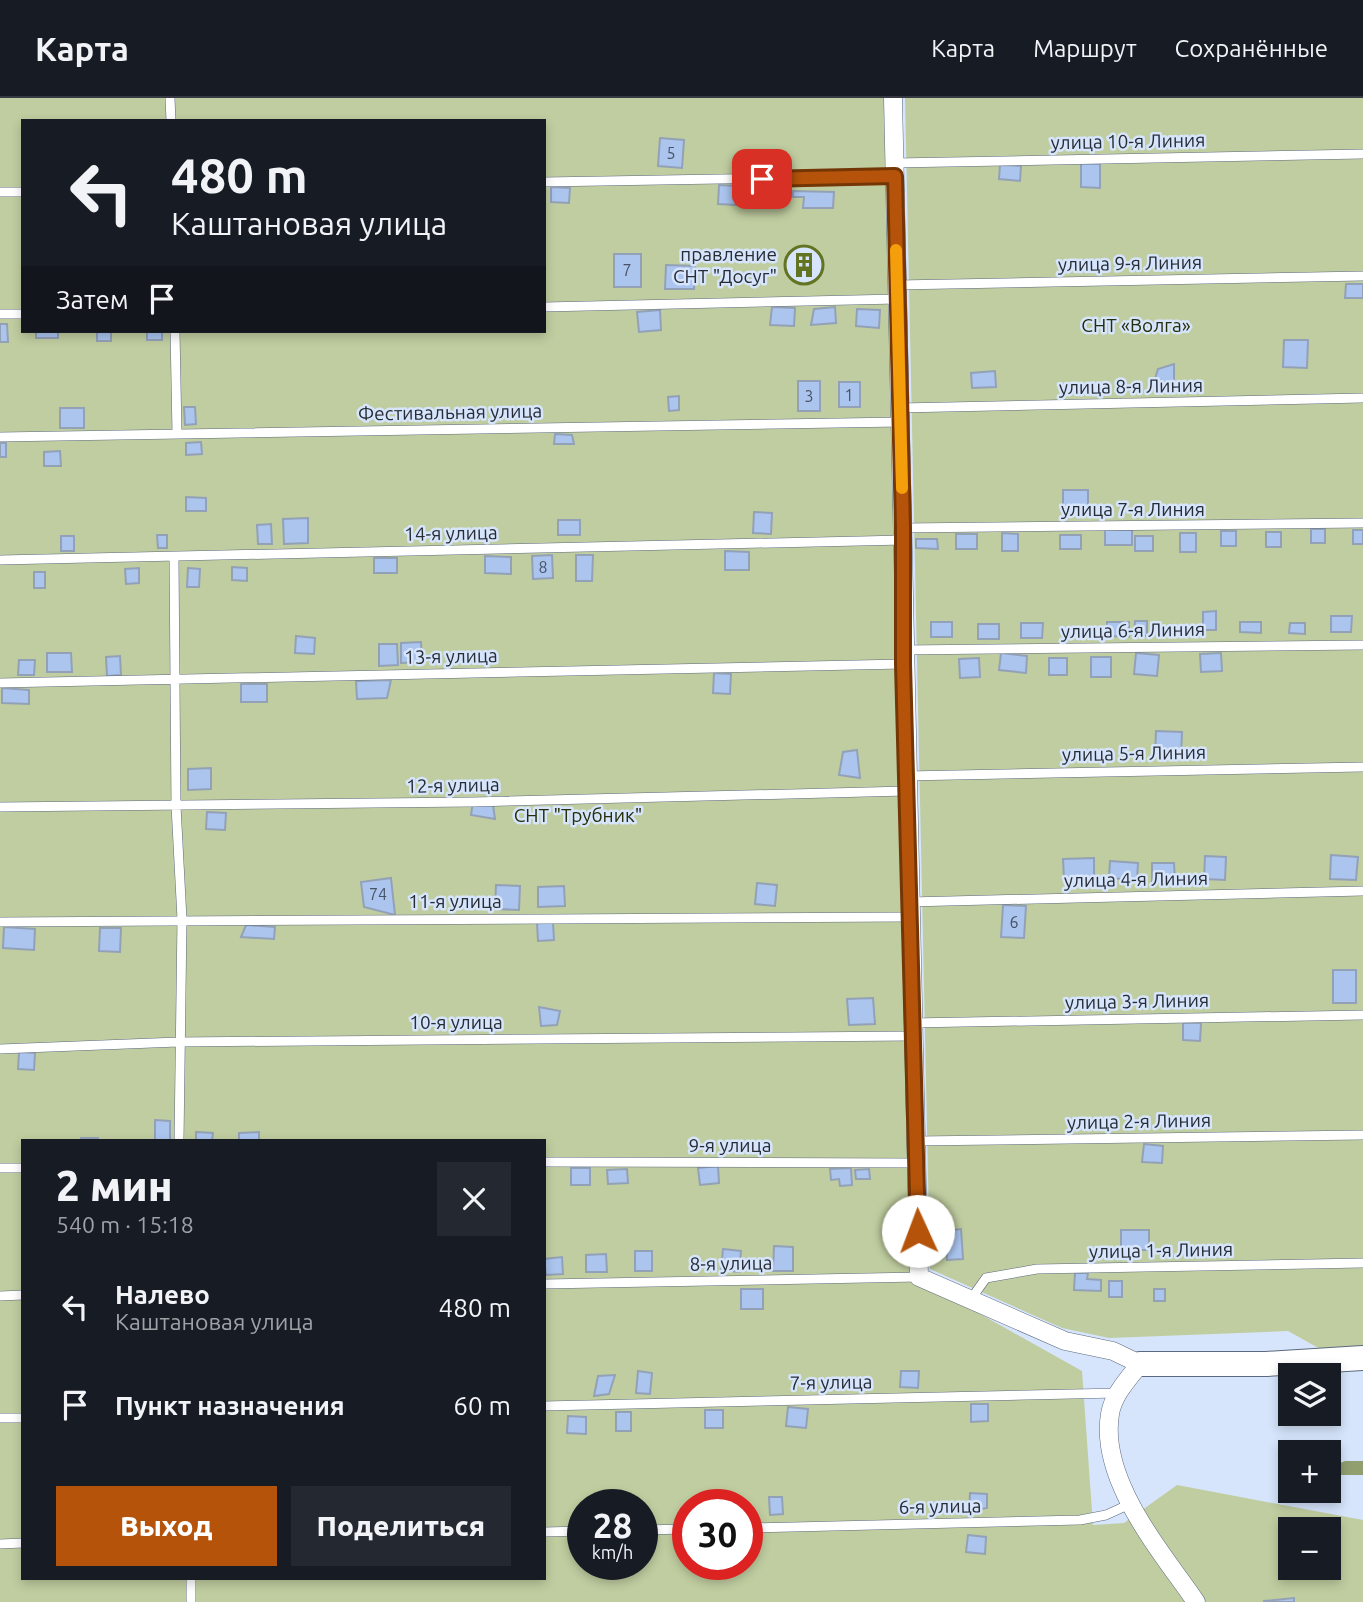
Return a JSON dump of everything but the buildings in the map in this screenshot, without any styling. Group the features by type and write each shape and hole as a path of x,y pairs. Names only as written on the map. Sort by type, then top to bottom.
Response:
{"street":[{"path":"893,98 903,534 903,657 919,1277 1065,1341 1113,1350 1140,1364 1266,1364 1363,1358"},
{"path":"1140,1364 1118,1393 1110,1413 1114,1461 1130,1504 1196,1602"}],"lane":[{"path":"170,98 171,119"},
{"name":"улица 10-я Линия","path":"546,182 1363,154"},
{"path":"0,192 21,192"},
{"name":"улица 9-я Линия","path":"546,307 1363,276"},
{"path":"0,314 21,314"},
{"path":"175,333 177,434"},
{"name":"улица 8-я Линия","path":"900,415 1363,398"},
{"name":"Фестивальная улица","path":"0,437 900,415"},
{"name":"улица 7-я Линия","path":"903,534 1363,523"},
{"name":"14-я улица","path":"0,560 903,534"},
{"path":"174,557 176,806 182,919 178,1042 180,1139"},
{"name":"улица 6-я Линия","path":"903,657 1363,645"},
{"name":"13-я улица","path":"0,683 903,657"},
{"name":"улица 5-я Линия","path":"906,783 1363,767"},
{"name":"12-я улица","path":"0,807 176,806 906,783"},
{"name":"улица 4-я Линия","path":"909,909 1363,891"},
{"name":"11-я улица","path":"0,922 909,909"},
{"name":"улица 3-я Линия","path":"913,1029 1363,1015"},
{"name":"10-я улица","path":"0,1049 178,1042 913,1029"},
{"name":"улица 2-я Линия","path":"916,1141 1363,1135"},
{"name":"9-я улица","path":"546,1162 916,1163"},
{"path":"0,1168 21,1167"},
{"name":"улица 1-я Линия","path":"971,1299 986,1278 1037,1269 1363,1263"},
{"name":"8-я улица","path":"546,1284 919,1277"},
{"path":"0,1296 21,1295"},
{"name":"7-я улица","path":"546,1406 1118,1393"},
{"path":"0,1418 21,1418"},
{"name":"6-я улица","path":"763,1528 1080,1520 1106,1515 1130,1504"},
{"path":"546,1532 567,1531"},
{"path":"0,1544 21,1543"},
{"path":"191,1580 191,1602"}],"green space":[{"name":"СНТ \"Трубник\"","path":"0,98 890,98 916,1278 1082,1371 1093,1525 1124,1523 1177,1485 1363,1520 1363,1602 0,1602"},
{"name":"СНТ «Волга»","path":"905,98 1363,98 1363,1346 1322,1350 1288,1331 1109,1338 1062,1328 930,1269"}],"shaded area":[{"path":"1363,1461 1363,1475 1341,1475 1341,1463"}],"slow traffic":[{"path":"896,250 902,488"}],"place":[{"name":"правление СНТ \"Досуг\"","path":"804,265"}],"route":[{"path":"762,179 895,176 903,528 903,664 918,1231"}]}
